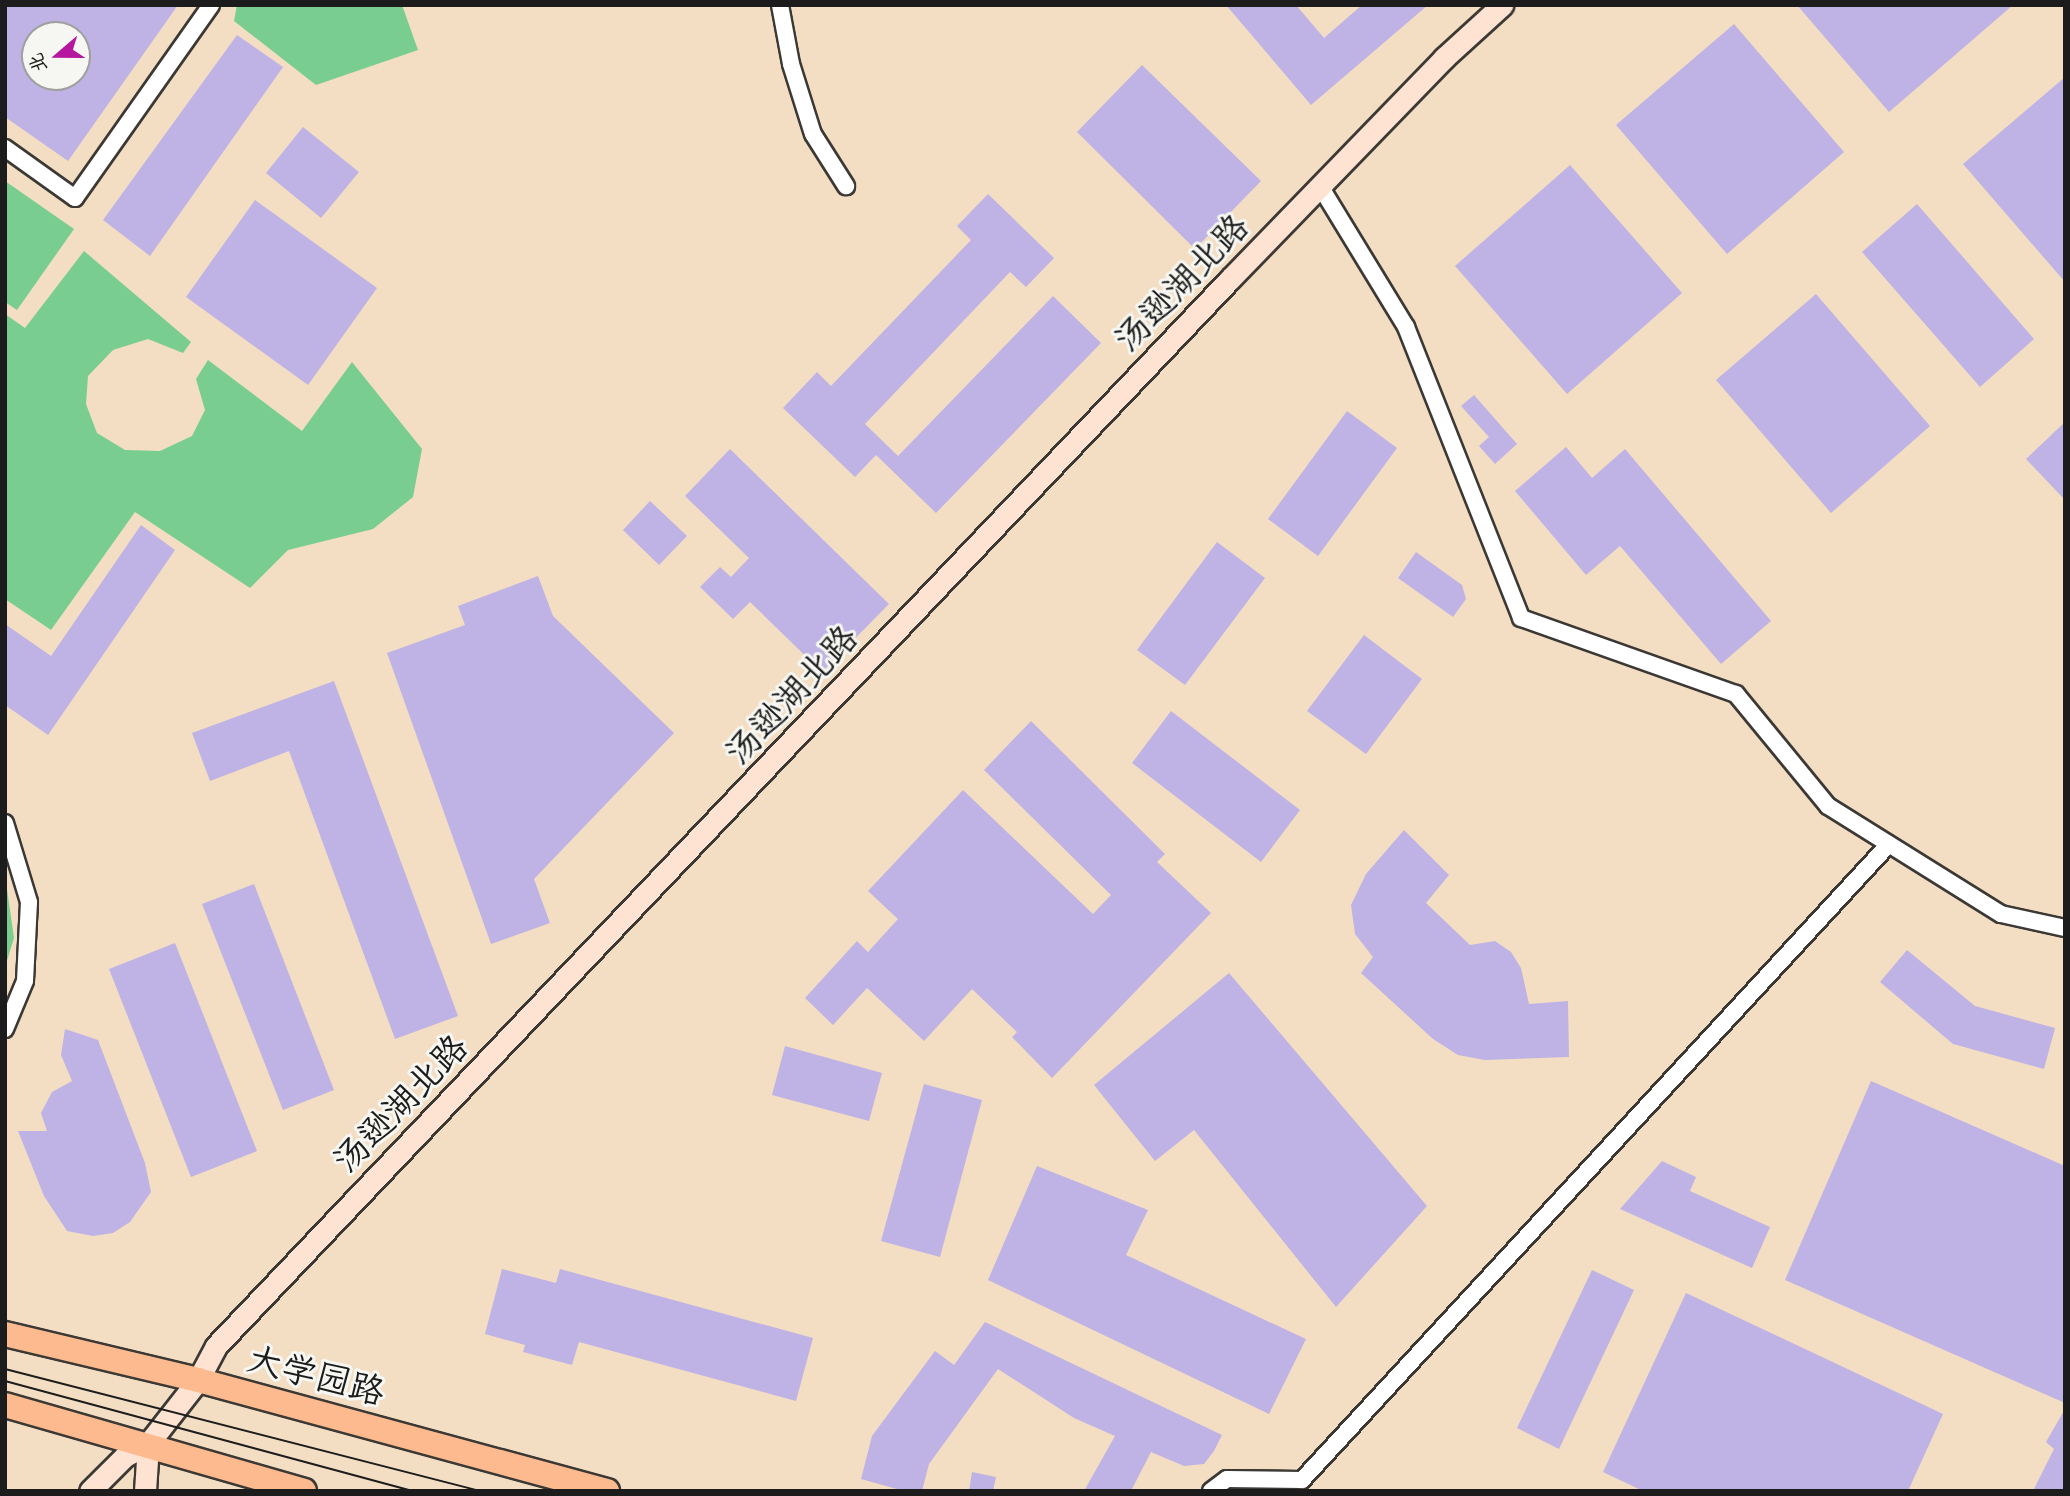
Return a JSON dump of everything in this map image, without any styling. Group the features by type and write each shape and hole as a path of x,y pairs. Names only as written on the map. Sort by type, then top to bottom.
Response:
{"main road":[{"name":"汤逊湖北路","path":"90,1491 125,1456 148,1444 198,1380 216,1346 1320,186 1444,58 1502,5"},
{"name":"大学园路","path":"5,1334 198,1380 607,1491"},
{"path":"5,1405 148,1444 303,1491"},
{"path":"145,1491 148,1444"}],"street":[{"path":"5,148 75,198 211,5"},
{"path":"780,5 790,64 813,134 846,186"},
{"path":"1320,186 1406,327 1521,618 1736,694 1828,806 2001,915 2065,928"},
{"path":"5,823 29,902 25,981 5,1029"},
{"path":"1210,1491 1227,1479 1302,1480 1889,844"}],"green space":[{"path":"237,5 402,5 418,50 316,85 234,21"},
{"path":"5,181 74,229 17,310 5,302"},
{"path":"84,251 191,342 183,353 148,339 113,350 88,376 86,404 97,433 125,450 160,451 192,436 205,410 196,379 208,360 302,431 352,362 422,449 413,497 373,529 288,550 250,588 135,512 51,630 5,599 5,314 25,328"},
{"path":"5,875 14,938 5,967"}],"building":[{"path":"5,5 178,5 68,161 5,117"},
{"path":"1226,5 1296,5 1324,38 1362,5 1428,5 1311,105"},
{"path":"1797,5 2013,5 1889,112"},
{"path":"1734,24 1844,152 1727,254 1616,125"},
{"path":"237,35 283,67 150,256 103,220"},
{"path":"1142,65 1261,181 1195,249 1077,132"},
{"path":"2065,77 2065,282 1963,164"},
{"path":"303,127 359,172 321,218 266,173"},
{"path":"1570,165 1682,293 1567,394 1455,266"},
{"path":"988,194 1054,258 1026,287 1010,272 865,424 898,456 1053,296 1101,343 936,513 876,455 855,477 783,408 817,372 831,386 971,240 957,226"},
{"path":"255,200 377,288 308,385 186,297"},
{"path":"1917,204 2034,339 1980,387 1862,252"},
{"path":"1816,294 1930,426 1831,513 1716,380"},
{"path":"1474,395 1517,444 1495,464 1479,446 1489,437 1461,406"},
{"path":"1347,411 1397,448 1318,556 1268,519"},
{"path":"2065,422 2065,500 2026,459"},
{"path":"1566,447 1592,478 1625,449 1771,621 1721,664 1620,546 1586,575 1515,491"},
{"path":"730,449 889,604 822,672 750,602 733,619 700,587 720,567 731,577 749,558 685,496"},
{"path":"650,501 687,536 659,565 623,530"},
{"path":"141,525 175,550 48,735 5,705 5,624 51,656"},
{"path":"1217,542 1265,578 1185,685 1137,650"},
{"path":"1416,552 1462,585 1466,599 1453,617 1398,578"},
{"path":"538,576 553,616 674,733 534,879 550,923 491,944 387,653 465,625 458,606"},
{"path":"1364,635 1422,679 1366,754 1307,711"},
{"path":"334,681 458,1016 395,1039 289,751 210,781 192,733"},
{"path":"1171,711 1300,810 1261,862 1132,763"},
{"path":"1031,721 1165,854 1157,862 1211,913 1052,1078 1012,1037 1017,1032 972,989 924,1041 867,988 833,1025 805,998 857,941 868,952 898,919 868,891 963,790 1093,914 1111,895 984,770"},
{"path":"1404,830 1449,875 1426,903 1470,945 1495,941 1511,952 1521,968 1529,1004 1568,1001 1569,1057 1485,1060 1458,1055 1433,1039 1361,973 1373,957 1355,934 1351,905 1366,874"},
{"path":"254,884 334,1090 283,1110 202,904"},
{"path":"175,943 257,1151 191,1177 109,969"},
{"path":"1907,950 1975,1006 2055,1028 2044,1069 1953,1044 1880,982"},
{"path":"1229,973 1427,1206 1336,1307 1194,1130 1155,1161 1094,1085"},
{"path":"65,1029 98,1040 145,1163 151,1192 130,1222 113,1233 93,1236 67,1231 44,1196 18,1131 47,1131 41,1113 52,1092 72,1081 61,1055"},
{"path":"785,1046 882,1073 869,1121 772,1095"},
{"path":"1871,1081 2065,1166 2065,1403 1785,1280"},
{"path":"924,1084 982,1100 940,1257 881,1241"},
{"path":"1662,1161 1696,1177 1690,1191 1770,1227 1752,1268 1620,1209"},
{"path":"1037,1166 1148,1210 1126,1255 1306,1339 1269,1414 988,1280"},
{"path":"502,1269 556,1283 560,1269 813,1338 796,1401 579,1342 572,1365 523,1352 525,1345 485,1334"},
{"path":"1592,1270 1634,1290 1559,1449 1517,1428"},
{"path":"1686,1293 1943,1414 1908,1491 1643,1491 1603,1472"},
{"path":"985,1322 1222,1435 1214,1451 1204,1464 1184,1466 1151,1452 1131,1491 1084,1491 1115,1436 1074,1418 998,1369 929,1464 922,1491 904,1491 861,1479 872,1436 935,1351 954,1365"},
{"path":"2065,1409 2065,1491 2033,1491 2054,1449 2046,1442"},
{"path":"972,1472 996,1477 993,1491 969,1491"}],"tram line":[{"path":"5,1369 479,1491"},
{"path":"5,1381 414,1491"}]}
